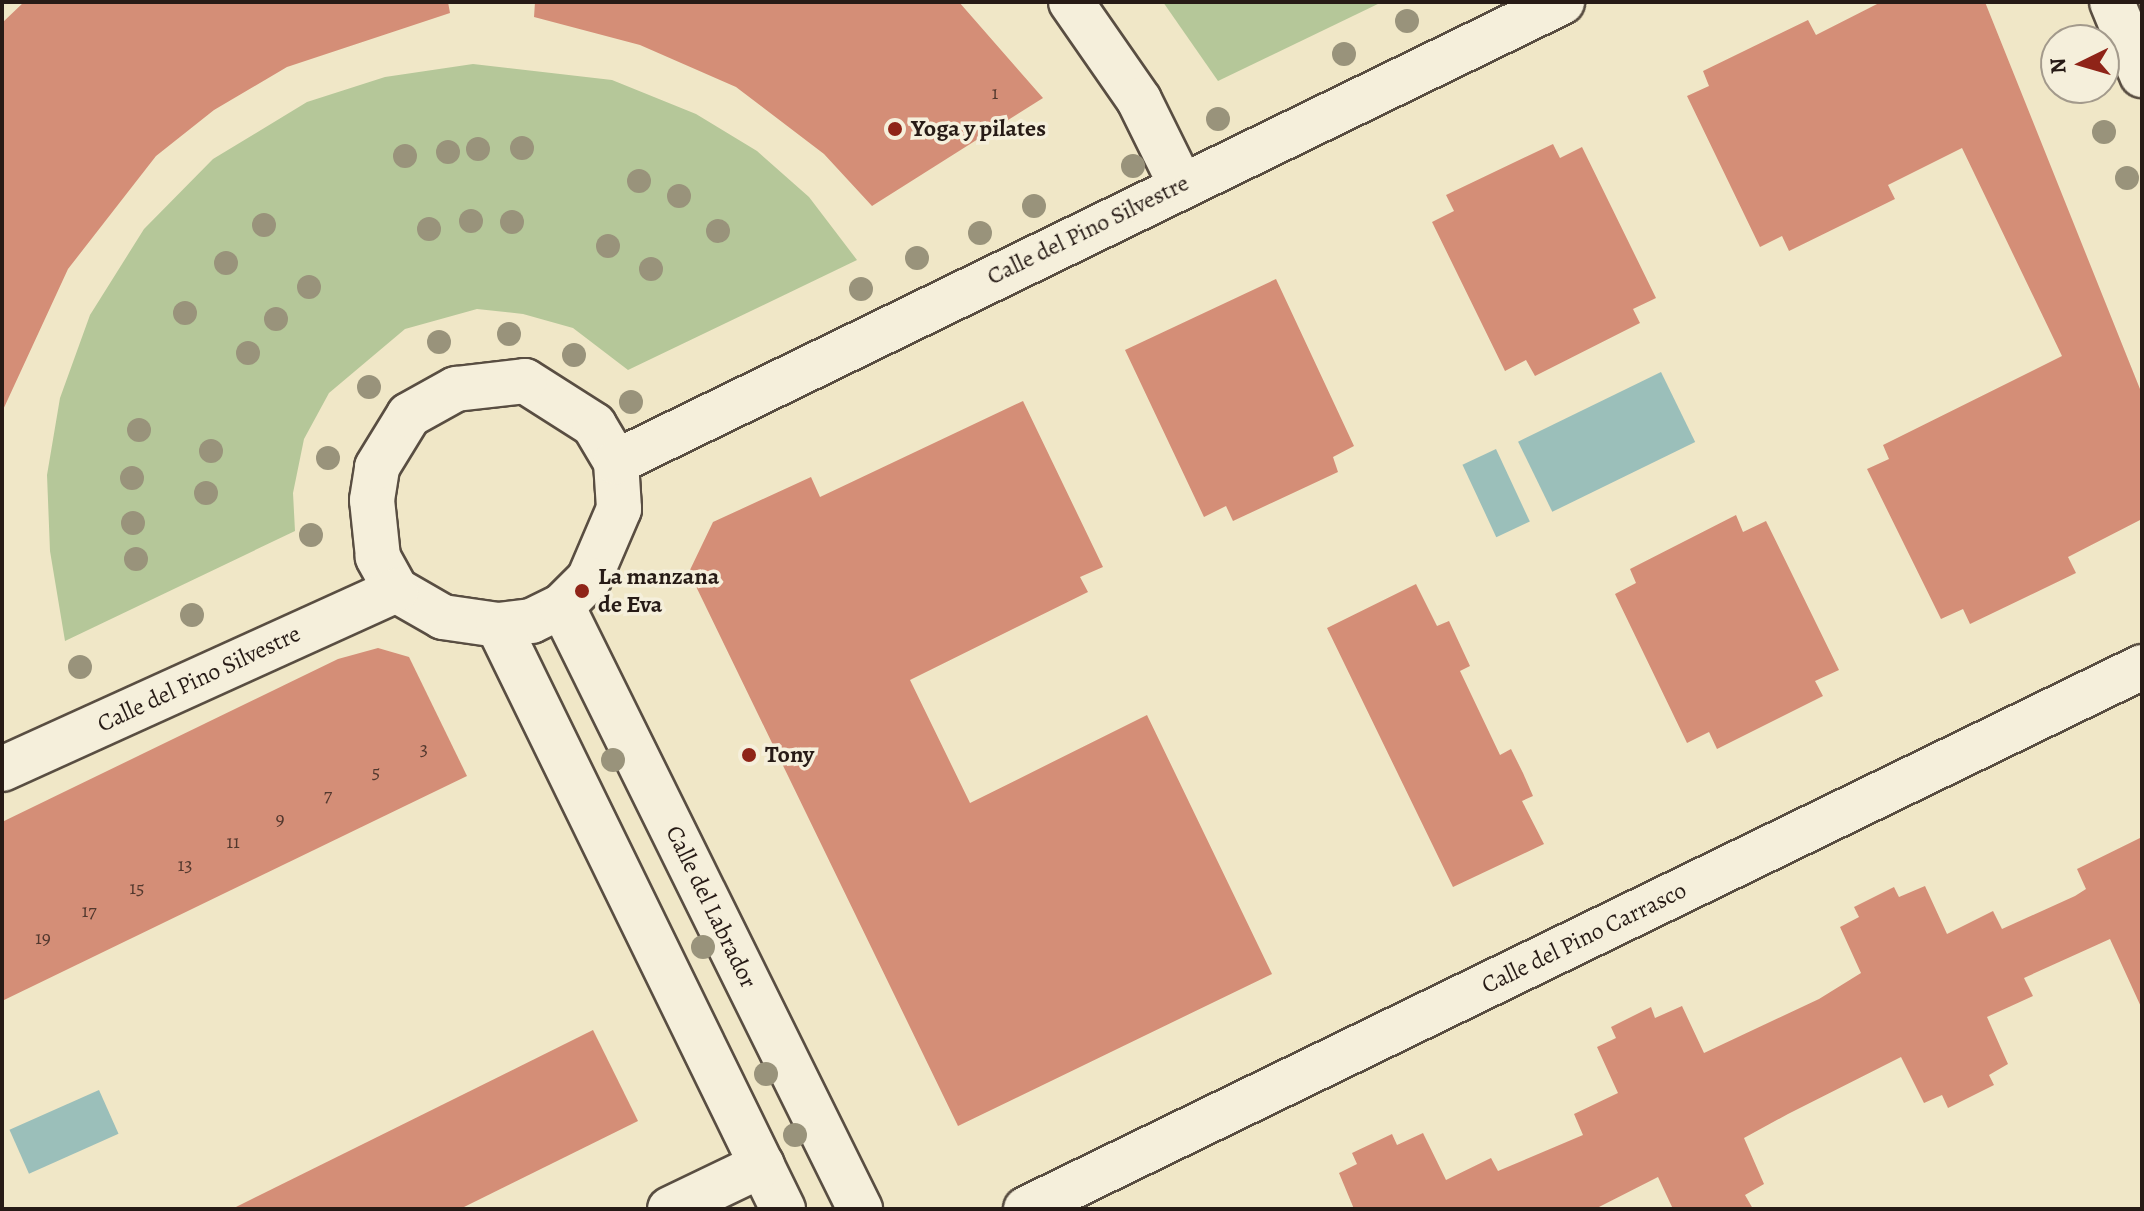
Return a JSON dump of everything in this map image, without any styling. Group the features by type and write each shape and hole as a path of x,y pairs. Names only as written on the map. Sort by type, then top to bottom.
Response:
{"street":[{"path":"1071,2 1139,100 1181,185"},
{"name":"Calle del Pino Silvestre","path":"616,462 1562,2"},
{"path":"2112,2 2142,75"},
{"path":"525,381 594,425 616,462 619,509 589,579 562,606 498,625 443,617 396,590 378,557 372,500 377,467 409,415 456,389 525,381"},
{"name":"Calle del Pino Silvestre","path":"2,769 396,590"},
{"name":"Calle del Labrador","path":"562,606 860,1209"},
{"path":"498,625 783,1209"},
{"name":"Calle del Pino Carrasco","path":"1026,1209 2142,667"},
{"path":"670,1209 762,1165"}],"green space":[{"path":"1163,2 1382,2 1218,81"},
{"path":"473,64 612,80 696,114 757,151 809,197 857,260 628,370 573,328 523,314 477,309 405,329 329,393 304,439 293,493 295,531 65,641 50,551 47,475 60,398 90,315 144,229 213,159 307,102 385,77"}],"water":[{"path":"1661,372 1695,442 1552,512 1518,442"},
{"path":"1496,449 1530,522 1496,537 1462,465"},
{"path":"99,1090 119,1134 29,1174 9,1130"}],"building":[{"path":"24,2 448,2 450,13 287,67 214,110 156,156 68,269 2,412 2,23"},
{"path":"535,2 959,2 1043,98 872,206 824,154 736,87 640,45 534,17"},
{"path":"1881,2 1985,2 2142,394 2142,519 2068,557 2076,573 1970,624 1963,609 1941,619 1867,469 1889,459 1883,445 2062,356 1962,148 1888,185 1895,199 1789,251 1782,236 1760,247 1687,96 1709,86 1703,71 1808,20 1816,35"},
{"path":"1553,144 1560,158 1582,147 1656,298 1633,309 1640,323 1535,376 1526,360 1505,371 1432,222 1454,211 1446,195"},
{"path":"1276,279 1354,446 1333,457 1338,472 1233,521 1226,506 1204,517 1125,350"},
{"path":"1023,401 1103,567 1080,577 1088,592 910,680 970,803 1147,715 1272,974 958,1126 689,572 713,522 811,477 820,497"},
{"path":"1736,515 1743,532 1766,521 1839,670 1815,681 1823,696 1717,749 1709,732 1687,743 1615,594 1636,583 1630,569"},
{"path":"1416,584 1437,626 1449,621 1470,666 1460,671 1500,755 1511,749 1523,773 1533,796 1522,801 1544,844 1453,887 1327,628"},
{"path":"378,648 409,657 467,776 2,1001 2,822 338,659"},
{"path":"2142,837 2142,1009 2110,939 2024,978 2033,996 1987,1017 2008,1064 1989,1075 1994,1085 1948,1108 1942,1095 1924,1103 1901,1057 1788,1114 1744,1138 1764,1184 1745,1195 1753,1209 1673,1209 1658,1177 1595,1209 1354,1209 1339,1173 1357,1164 1352,1153 1392,1134 1397,1145 1423,1133 1446,1180 1491,1158 1498,1171 1583,1135 1574,1114 1618,1093 1597,1047 1616,1038 1611,1027 1651,1007 1655,1018 1682,1006 1704,1053 1819,999 1861,973 1840,927 1859,917 1854,907 1894,887 1899,897 1925,886 1947,934 1993,911 2002,929 2086,889 2077,869"},
{"path":"593,1030 638,1121 460,1209 232,1209"}],"place":[{"name":"Yoga y pilates","path":"895,129"},
{"name":"La manzana de Eva","path":"582,591"},
{"name":"Tony","path":"749,755"}]}
